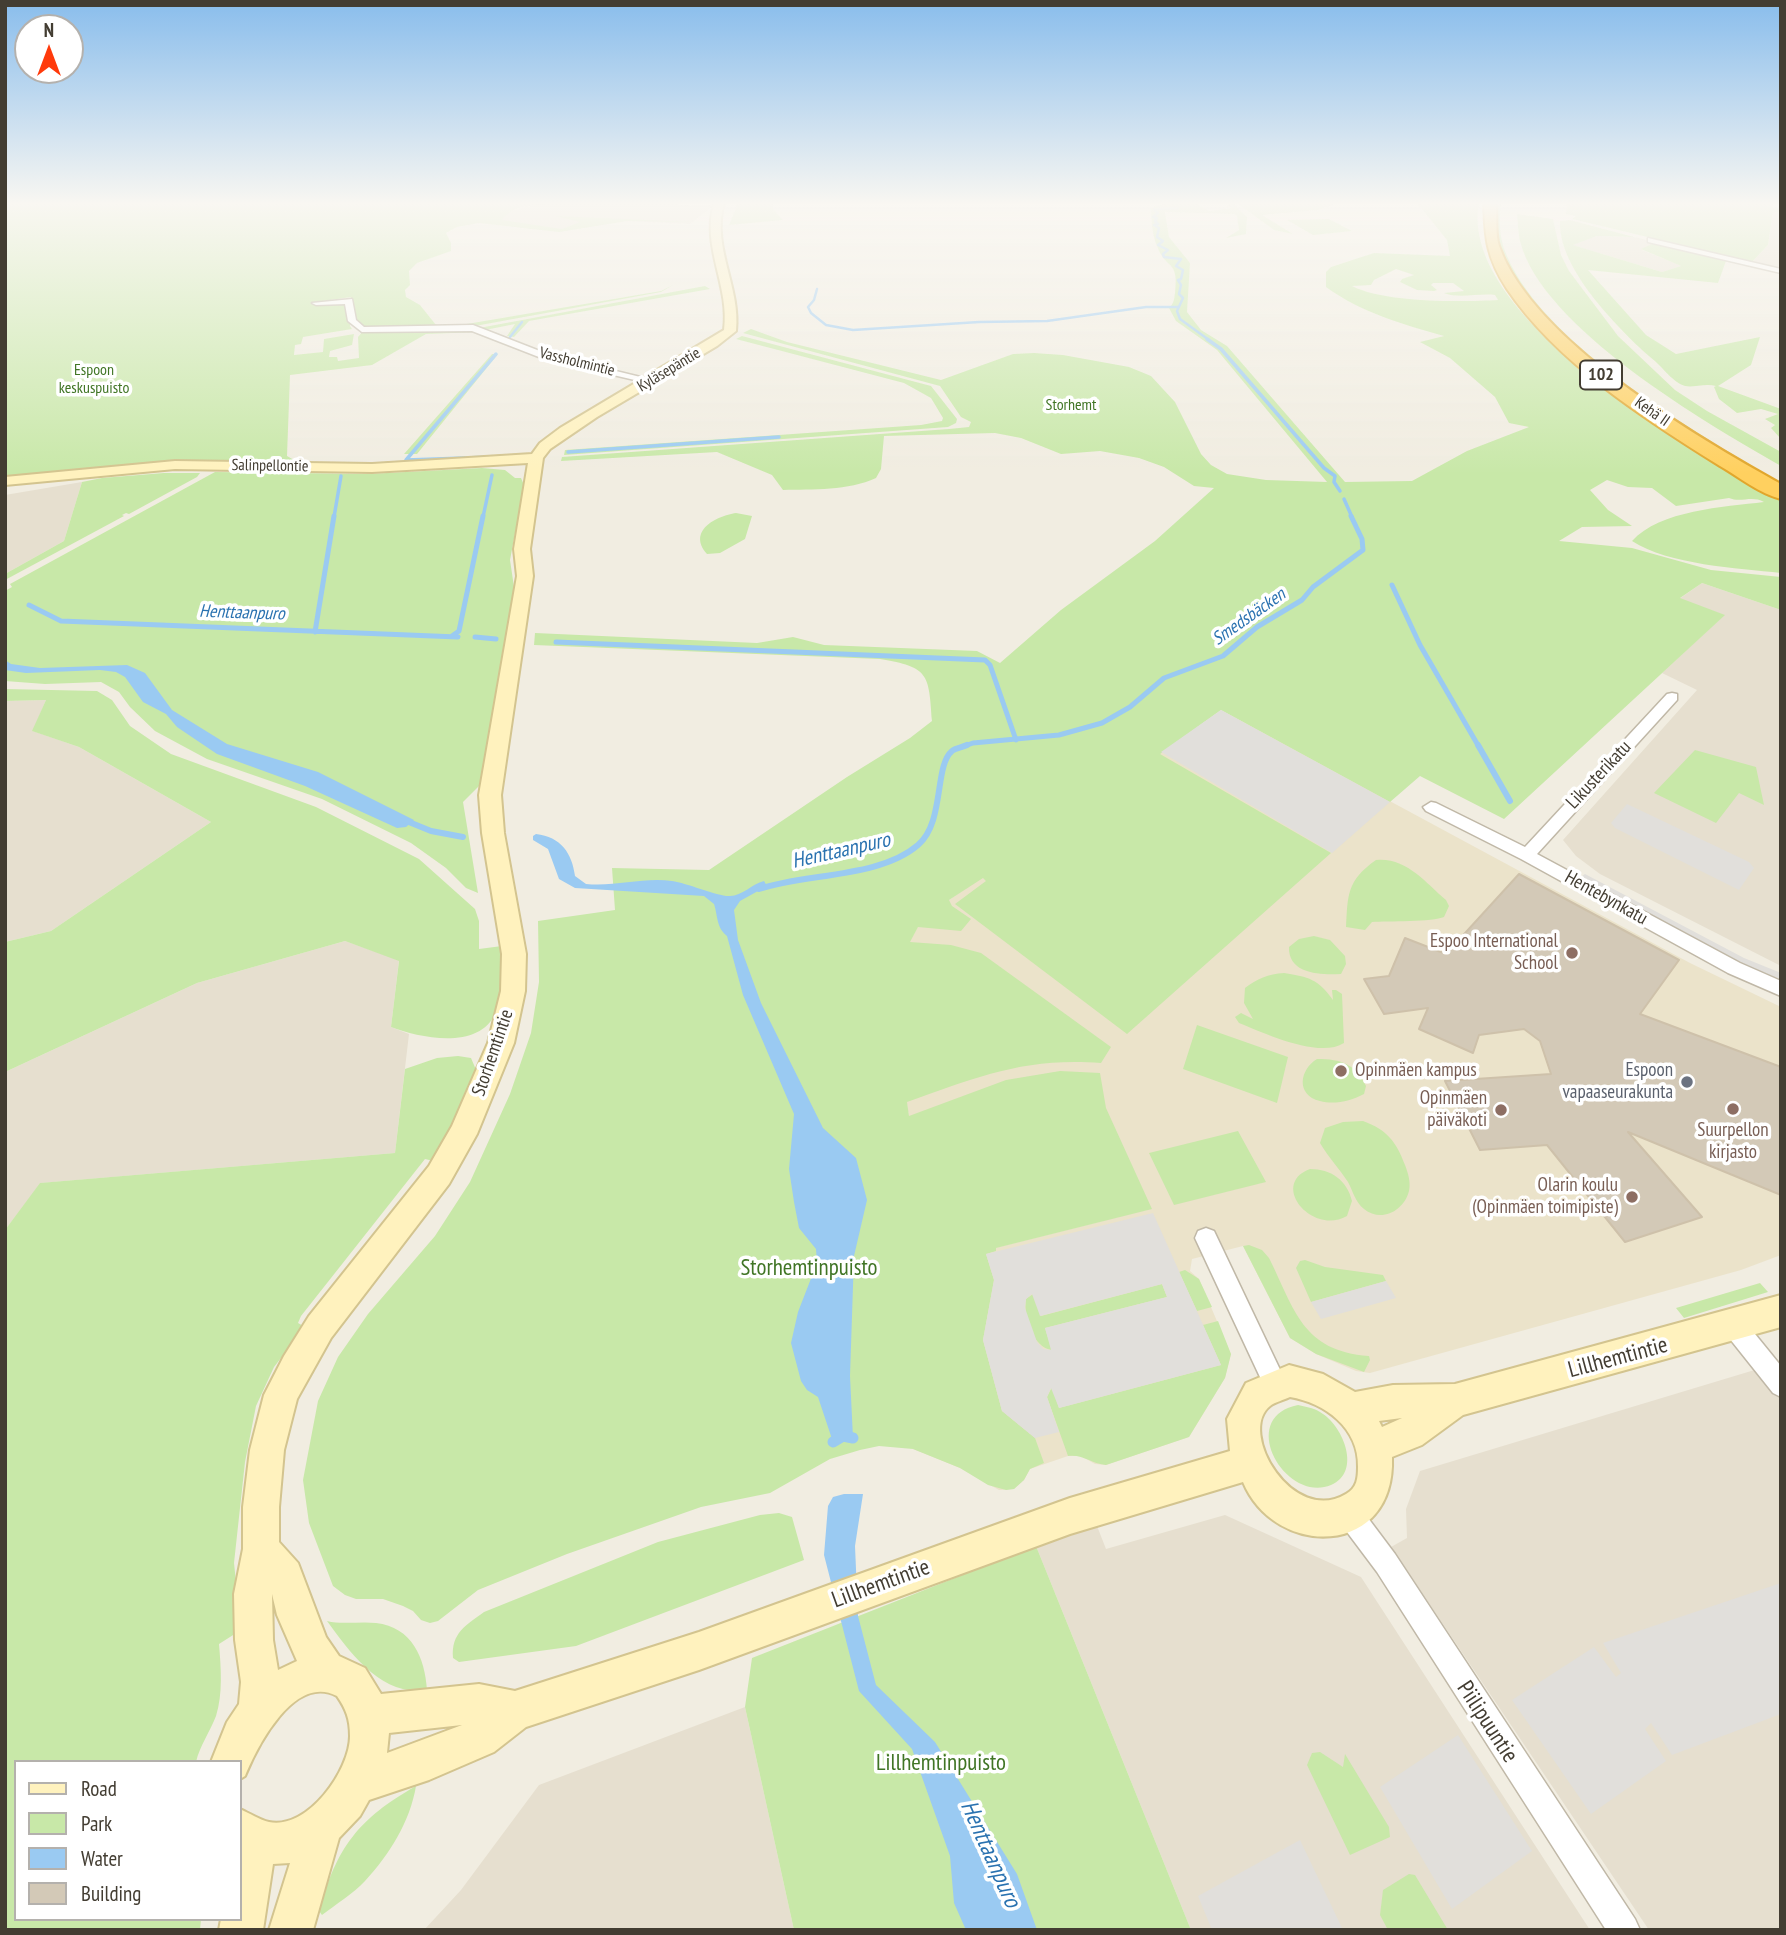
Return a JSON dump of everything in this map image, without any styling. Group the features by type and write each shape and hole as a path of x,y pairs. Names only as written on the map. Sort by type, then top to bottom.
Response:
{"highway":[{"name":"Kehä II","path":"1516,293 1557,338 1634,400 1685,435 1781,493"},
{"name":"Kehä II","path":"1542,293 1578,335 1626,375 1699,427 1781,476"}],"main road":[{"name":"Kyläsepäntie","path":"536,458 540,449 556,436 723,337 731,329 727,293"},
{"name":"Salinpellontie","path":"5,481 175,465 372,468 536,458"},
{"name":"Storhemtintie","path":"258,1711 260,1682 254,1640 253,1594 261,1549 261,1507 272,1423 286,1386 320,1328 439,1175 463,1133 501,1043 513,991 514,954 493,833 491,795 523,589 522,549 536,458"},
{"name":"Lillhemtintie","path":"1351,1409 1393,1402 1455,1401 1781,1311"},
{"path":"1305,1382 1322,1387 1351,1409 1364,1427 1373,1447 1376,1468 1373,1487 1364,1503 1350,1514 1329,1520 1305,1517 1282,1505 1262,1486 1249,1463 1243,1442 1244,1422 1249,1405 1260,1392 1275,1384 1305,1382"},
{"name":"Lillhemtintie","path":"1373,1447 1410,1433 1455,1401"},
{"name":"Lillhemtintie","path":"357,1783 429,1760 481,1738 515,1711 699,1651 1070,1516 1249,1463"},
{"path":"261,1549 285,1576 296,1615 312,1651 328,1673"},
{"path":"232,1760 242,1734 258,1711 274,1694 292,1682 311,1675 328,1673 347,1679 362,1693 370,1715 369,1748 357,1783 341,1807 321,1828 297,1841 274,1846 246,1836 250,1884 241,1930"},
{"name":"Lillhemtintie","path":"370,1715 479,1704 515,1711"},
{"path":"291,1930 321,1828"}],"street":[{"name":"Vassholmintie","path":"316,303 348,301 352,321 362,329 473,328 547,357 652,381"},
{"name":"Likusterikatu","path":"1527,855 1672,697"},
{"name":"Hentebynkatu","path":"1431,807 1527,855 1734,968 1781,989"},
{"path":"1206,1238 1275,1384"},
{"path":"1734,1325 1781,1385"},
{"name":"Piilipuuntie","path":"1350,1514 1386,1563 1624,1930"}],"shaded area":[{"path":"82,482 64,541 5,574 5,495"},
{"path":"1702,583 1781,610 1781,966 1600,874 1576,856 1563,840 1697,690 1662,673 1724,615 1679,599"},
{"path":"46,700 33,731 79,747 211,822 51,931 5,942 5,701"},
{"name":"Opinmäen kampus","path":"1221,710 1690,963 1781,1007 1781,1255 1741,1270 1370,1373 1356,1371 1316,1354 1290,1338 1243,1246 1192,1259 1190,1271 1199,1279 1231,1354 1225,1378 1189,1437 1106,1465 1095,1464 1081,1456 1068,1456 1030,1469 1024,1480 1014,1489 999,1490 960,1468 913,1449 909,1117 897,1041 904,952 918,926 949,900"},
{"path":"1221,710 1390,802 1332,853 1161,752"},
{"path":"1627,804 1749,862 1754,868 1739,890 1615,828 1611,823"},
{"path":"1585,874 1744,958 1781,973 1781,980 1742,963 1581,877"},
{"path":"345,941 399,960 391,1027 409,1034 395,1153 41,1183 5,1230 5,1072 197,983"},
{"path":"1153,1213 1221,1365 1059,1408 1051,1388 1047,1397 1059,1432 1035,1438 1002,1411 983,1340 994,1280 986,1254","holes":["1162,1284 1167,1297 1045,1328 1051,1350 1043,1349 1037,1342 1025,1308 1026,1299 1032,1294 1040,1316"]},
{"path":"1386,1281 1396,1298 1321,1319 1311,1302"},
{"path":"1781,1362 1781,1930 1649,1930 1391,1547 1407,1538 1406,1509 1420,1471"},
{"path":"1225,1515 1361,1577 1590,1930 1191,1930 1036,1546 1097,1526 1106,1549"},
{"path":"1781,1583 1781,1714 1672,1755 1651,1723 1645,1729 1666,1761 1591,1814 1512,1700 1594,1647 1616,1677 1621,1673 1603,1643"},
{"path":"745,1707 794,1930 424,1930 461,1890 539,1785"},
{"path":"1458,1735 1532,1851 1452,1909 1380,1787"},
{"path":"1300,1840 1343,1930 1212,1930 1198,1896"}],"green space":[{"name":"Espoon keskuspuisto","path":"5,293 405,293 406,297 420,305 436,325 455,326 654,293 475,326 368,328 354,321 351,297 310,303 350,304 352,329 303,337 301,344 295,345 294,355 323,352 324,339 354,334 352,345 330,351 329,357 337,357 338,361 359,358 358,337 363,331 473,329 480,332 426,334 372,365 290,375 287,456 294,460 133,464 5,476"},
{"path":"666,293 686,293 529,321 514,337 507,336 515,324 485,330 479,328"},
{"path":"1175,293 1188,293 1187,312 1201,330 1227,346 1345,482 1412,481 1467,451 1529,427 1509,423 1495,397 1450,358 1420,342 1444,336 1368,311 1336,293 1372,293 1444,301 1498,300 1495,295 1456,296 1445,293 1507,293 1543,335 1590,377 1695,450 1781,501 1781,573 1684,560 1647,549 1632,541 1644,531 1676,516 1712,508 1764,502 1755,499 1729,498 1676,506 1652,488 1628,487 1607,480 1590,490 1608,510 1632,526 1582,527 1559,541 1632,548 1711,570 1781,577 1781,610 1702,583 1680,598 1725,615 1504,819 1420,776 1390,802 1221,710 1160,754 1331,853 1127,1034 955,904 986,881 983,878 949,900 952,906 971,919 961,931 918,927 910,942 951,945 981,953 1111,1047 1101,1063 1048,1063 979,1077 907,1102 909,1116 1006,1080 1060,1071 1100,1073 1106,1108 1152,1209 996,1248 996,1251 986,1254 994,1280 983,1340 1002,1411 1035,1438 1044,1463 1030,1469 1024,1480 1014,1489 1006,1490 988,1485 960,1468 913,1449 879,1446 830,1459 770,1493 701,1507 567,1554 478,1590 438,1621 430,1623 421,1620 413,1611 383,1599 356,1599 345,1595 333,1586 309,1523 303,1480 318,1401 338,1357 368,1314 435,1236 470,1182 510,1094 531,1033 539,982 538,921 615,910 612,868 709,870 932,721 930,693 923,675 908,665 896,662 880,659 534,645 535,633 757,643 793,637 824,645 977,651 1000,663 1061,610 1155,541 1214,488 1194,486 1164,467 1139,458 1100,451 1061,454 1021,438 995,433 884,436 881,469 876,478 854,485 818,489 783,490 772,475 717,452 561,461 562,457 969,427 971,422 961,417 940,386 743,333 751,329 787,342 941,380 1013,354 1063,355 1129,367 1151,376 1175,402 1201,454 1211,465 1227,474 1266,480 1327,482 1217,350 1176,321 1169,308"},
{"path":"1527,293 1554,323 1627,385 1709,440 1781,483 1781,486 1650,405 1601,368 1557,329"},
{"path":"1549,293 1586,293 1618,336 1675,390 1781,452 1781,466 1671,399 1592,339"},
{"path":"1590,293 1609,293 1646,335 1676,354 1760,337 1751,365 1718,386 1781,409 1781,439 1771,428 1775,425 1765,419 1778,414 1761,409 1737,413 1719,399 1714,387 1716,386 1681,384 1670,377"},
{"path":"742,336 931,386 957,419 956,423 948,427 564,455 565,450 921,425 942,421 943,418 931,398 904,383 736,339"},
{"path":"492,354 498,354 417,454 404,454"},
{"path":"482,468 505,470 515,478 521,478 524,485 510,560 514,587 480,785 463,802 478,893 466,888 446,868 411,843 322,799 207,759 155,731 119,692 101,682 45,684 5,681 5,591 12,587 10,584 215,472 368,474"},
{"path":"164,473 200,473 5,580 5,574 64,541 82,482"},
{"path":"736,513 752,516 745,539 720,553 707,554 700,538 706,526 720,517"},
{"path":"5,689 97,691 112,700 130,726 171,754 316,807 419,859 475,909 479,921 479,949 502,946 500,998 496,1012 488,1024 463,1037 448,1038 417,1035 391,1027 399,961 345,941 197,983 5,1072 5,942 51,931 211,822 79,747 32,731 46,700 5,701"},
{"path":"1695,750 1756,767 1764,805 1739,793 1716,823 1654,793"},
{"path":"1376,860 1397,862 1423,879 1446,900 1449,906 1444,917 1421,921 1372,922 1365,930 1346,927 1350,890 1359,875"},
{"path":"1314,936 1330,940 1345,956 1346,964 1341,974 1316,973 1294,963 1289,947 1299,939"},
{"path":"1284,973 1312,980 1323,987 1333,1000 1332,990 1342,994 1344,1043 1321,1048 1306,1046 1239,1023 1235,1017 1241,1013 1253,1019 1244,1003 1245,988 1273,974"},
{"path":"1197,1025 1288,1057 1277,1103 1183,1069"},
{"path":"437,1058 471,1058 477,1072 457,1119 433,1161 425,1159 301,1316 298,1323 305,1327 274,1367 256,1406 245,1462 234,1563 241,1630 219,1644 220,1699 216,1716 197,1760 14,1760 14,1921 201,1921 200,1930 5,1930 5,1230 40,1183 395,1153 405,1069"},
{"path":"1317,1059 1347,1064 1357,1072 1366,1086 1364,1094 1337,1102 1312,1098 1304,1088 1303,1081 1307,1069"},
{"path":"1363,1121 1390,1137 1402,1157 1409,1178 1410,1188 1402,1204 1384,1215 1371,1213 1361,1206 1348,1182 1320,1143 1325,1128 1343,1122"},
{"path":"1238,1131 1266,1182 1174,1205 1149,1153"},
{"path":"1310,1169 1325,1171 1337,1177 1346,1187 1352,1201 1347,1216 1334,1220 1321,1219 1300,1206 1294,1196 1294,1185 1298,1176"},
{"path":"1249,1245 1262,1250 1269,1258 1294,1311 1315,1337 1329,1346 1369,1356 1370,1360 1364,1372 1316,1354 1290,1338 1243,1246"},
{"path":"1305,1260 1325,1267 1383,1275 1386,1281 1311,1302 1296,1268 1300,1261"},
{"path":"1185,1270 1199,1279 1212,1307 1197,1311 1179,1272"},
{"path":"1760,1283 1768,1292 1684,1318 1676,1308"},
{"path":"1162,1284 1167,1297 1045,1328 1052,1350 1040,1344 1028,1322 1026,1299 1033,1294 1041,1316"},
{"path":"1218,1321 1231,1354 1225,1378 1189,1437 1106,1465 1078,1456 1068,1456 1047,1397 1052,1387 1059,1408 1221,1365 1203,1325"},
{"path":"1298,1405 1323,1414 1342,1439 1346,1450 1346,1470 1340,1479 1331,1485 1314,1488 1298,1482 1284,1471 1274,1457 1269,1441 1271,1425 1280,1413"},
{"path":"779,1513 792,1517 804,1560 576,1646 459,1662 453,1658 454,1642 461,1630 484,1612 658,1542 760,1515"},
{"name":"Lillhemtinpuisto","path":"1036,1546 1191,1930 794,1930 745,1707 752,1658"},
{"path":"327,1621 376,1623 399,1631 414,1646 419,1656 427,1690 396,1687 382,1680 357,1659"},
{"path":"1320,1752 1343,1767 1345,1754 1389,1827 1390,1837 1350,1855 1307,1765 1312,1753"},
{"path":"416,1786 404,1825 374,1871 350,1895 322,1915 319,1911 326,1889 342,1852 352,1837 379,1810"},
{"path":"1409,1874 1415,1875 1448,1930 1388,1930 1380,1915 1383,1890"}],"water":[{"path":"5,660 11,664 40,668 127,665 145,673 172,710 227,744 318,772 414,820 406,827 397,828 305,786 217,754 177,727 166,714 143,702 125,677 116,672 100,670 26,673 5,670"},
{"path":"536,834 552,839 564,848 571,860 575,876 586,884 672,881 730,896 764,881 767,886 740,901 734,910 738,940 761,1003 823,1128 856,1158 867,1200 854,1256 850,1376 853,1438 843,1436 833,1442 818,1397 807,1390 801,1381 791,1343 798,1312 817,1263 816,1249 799,1228 794,1202 789,1169 794,1114 743,995 727,936 719,925 714,904 704,896 575,888 559,879 548,849 533,840"},
{"path":"863,1494 855,1546 858,1616 876,1685 935,1742 1017,1874 1037,1930 966,1930 954,1903 950,1856 912,1749 859,1691 824,1555 828,1506 833,1497"}],"building":[{"path":"1519,874 1679,960 1640,1014 1781,1067 1781,1195 1628,1132 1702,1217 1625,1242 1547,1145 1480,1150 1445,1081 1551,1074 1540,1041 1524,1029 1479,1035 1473,1053 1419,1029 1428,1008 1384,1014 1364,979 1389,976 1405,938 1446,954"}],"waterway":[{"path":"816,293 808,307 811,313 826,325 853,330 979,322 1047,321 1146,307 1179,307"},
{"name":"Smedsbäcken","path":"1179,293 1183,298 1179,307"},
{"name":"Smedsbäcken","path":"1179,307 1177,311 1180,319 1209,340"},
{"path":"510,337 522,322"},
{"name":"Smedsbäcken","path":"1207,339 1221,349 1324,468 1335,476 1334,482 1340,491"},
{"path":"493,457 406,460 496,354"},
{"path":"568,452 779,437"},
{"path":"483,517 492,475"},
{"path":"334,517 341,476"},
{"name":"Smedsbäcken","path":"1344,499 1352,517"},
{"path":"315,631 334,516"},
{"path":"452,636 459,631 483,516"},
{"name":"Smedsbäcken","path":"1016,739 1059,735 1102,723 1130,707 1164,678 1223,656 1257,627 1302,600 1313,587 1363,550 1362,539 1351,516"},
{"path":"1392,585 1420,645 1479,747"},
{"name":"Henttaanpuro","path":"29,605 61,621 315,631"},
{"name":"Henttaanpuro","path":"315,631 458,637"},
{"name":"Henttaanpuro","path":"475,637 496,639"},
{"name":"Henttaanpuro","path":"556,642 985,660 990,665 1016,739"},
{"name":"Henttaanpuro","path":"962,747 973,743 1016,739"},
{"name":"Henttaanpuro","path":"759,889 884,864 918,845 932,823 946,758 953,750 967,745"},
{"path":"1478,745 1510,801"},
{"path":"404,820 431,831 463,837"},
{"name":"Henttaanpuro","path":"833,1442 843,1436 853,1438"}],"place":[{"name":"Espoo International School","path":"1572,953"},
{"name":"Opinmäen kampus","path":"1341,1071"},
{"name":"Espoon vapaaseurakunta","path":"1687,1082"},
{"name":"Suurpellon kirjasto","path":"1733,1109"},
{"name":"Opinmäen päiväkoti","path":"1501,1110"},
{"name":"Olarin koulu (Opinmäen toimipiste)","path":"1632,1197"}],"park label":[{"name":"Storhemt","path":"1071,405"},
{"name":"Storhemtinpuisto","path":"809,1268"}]}
